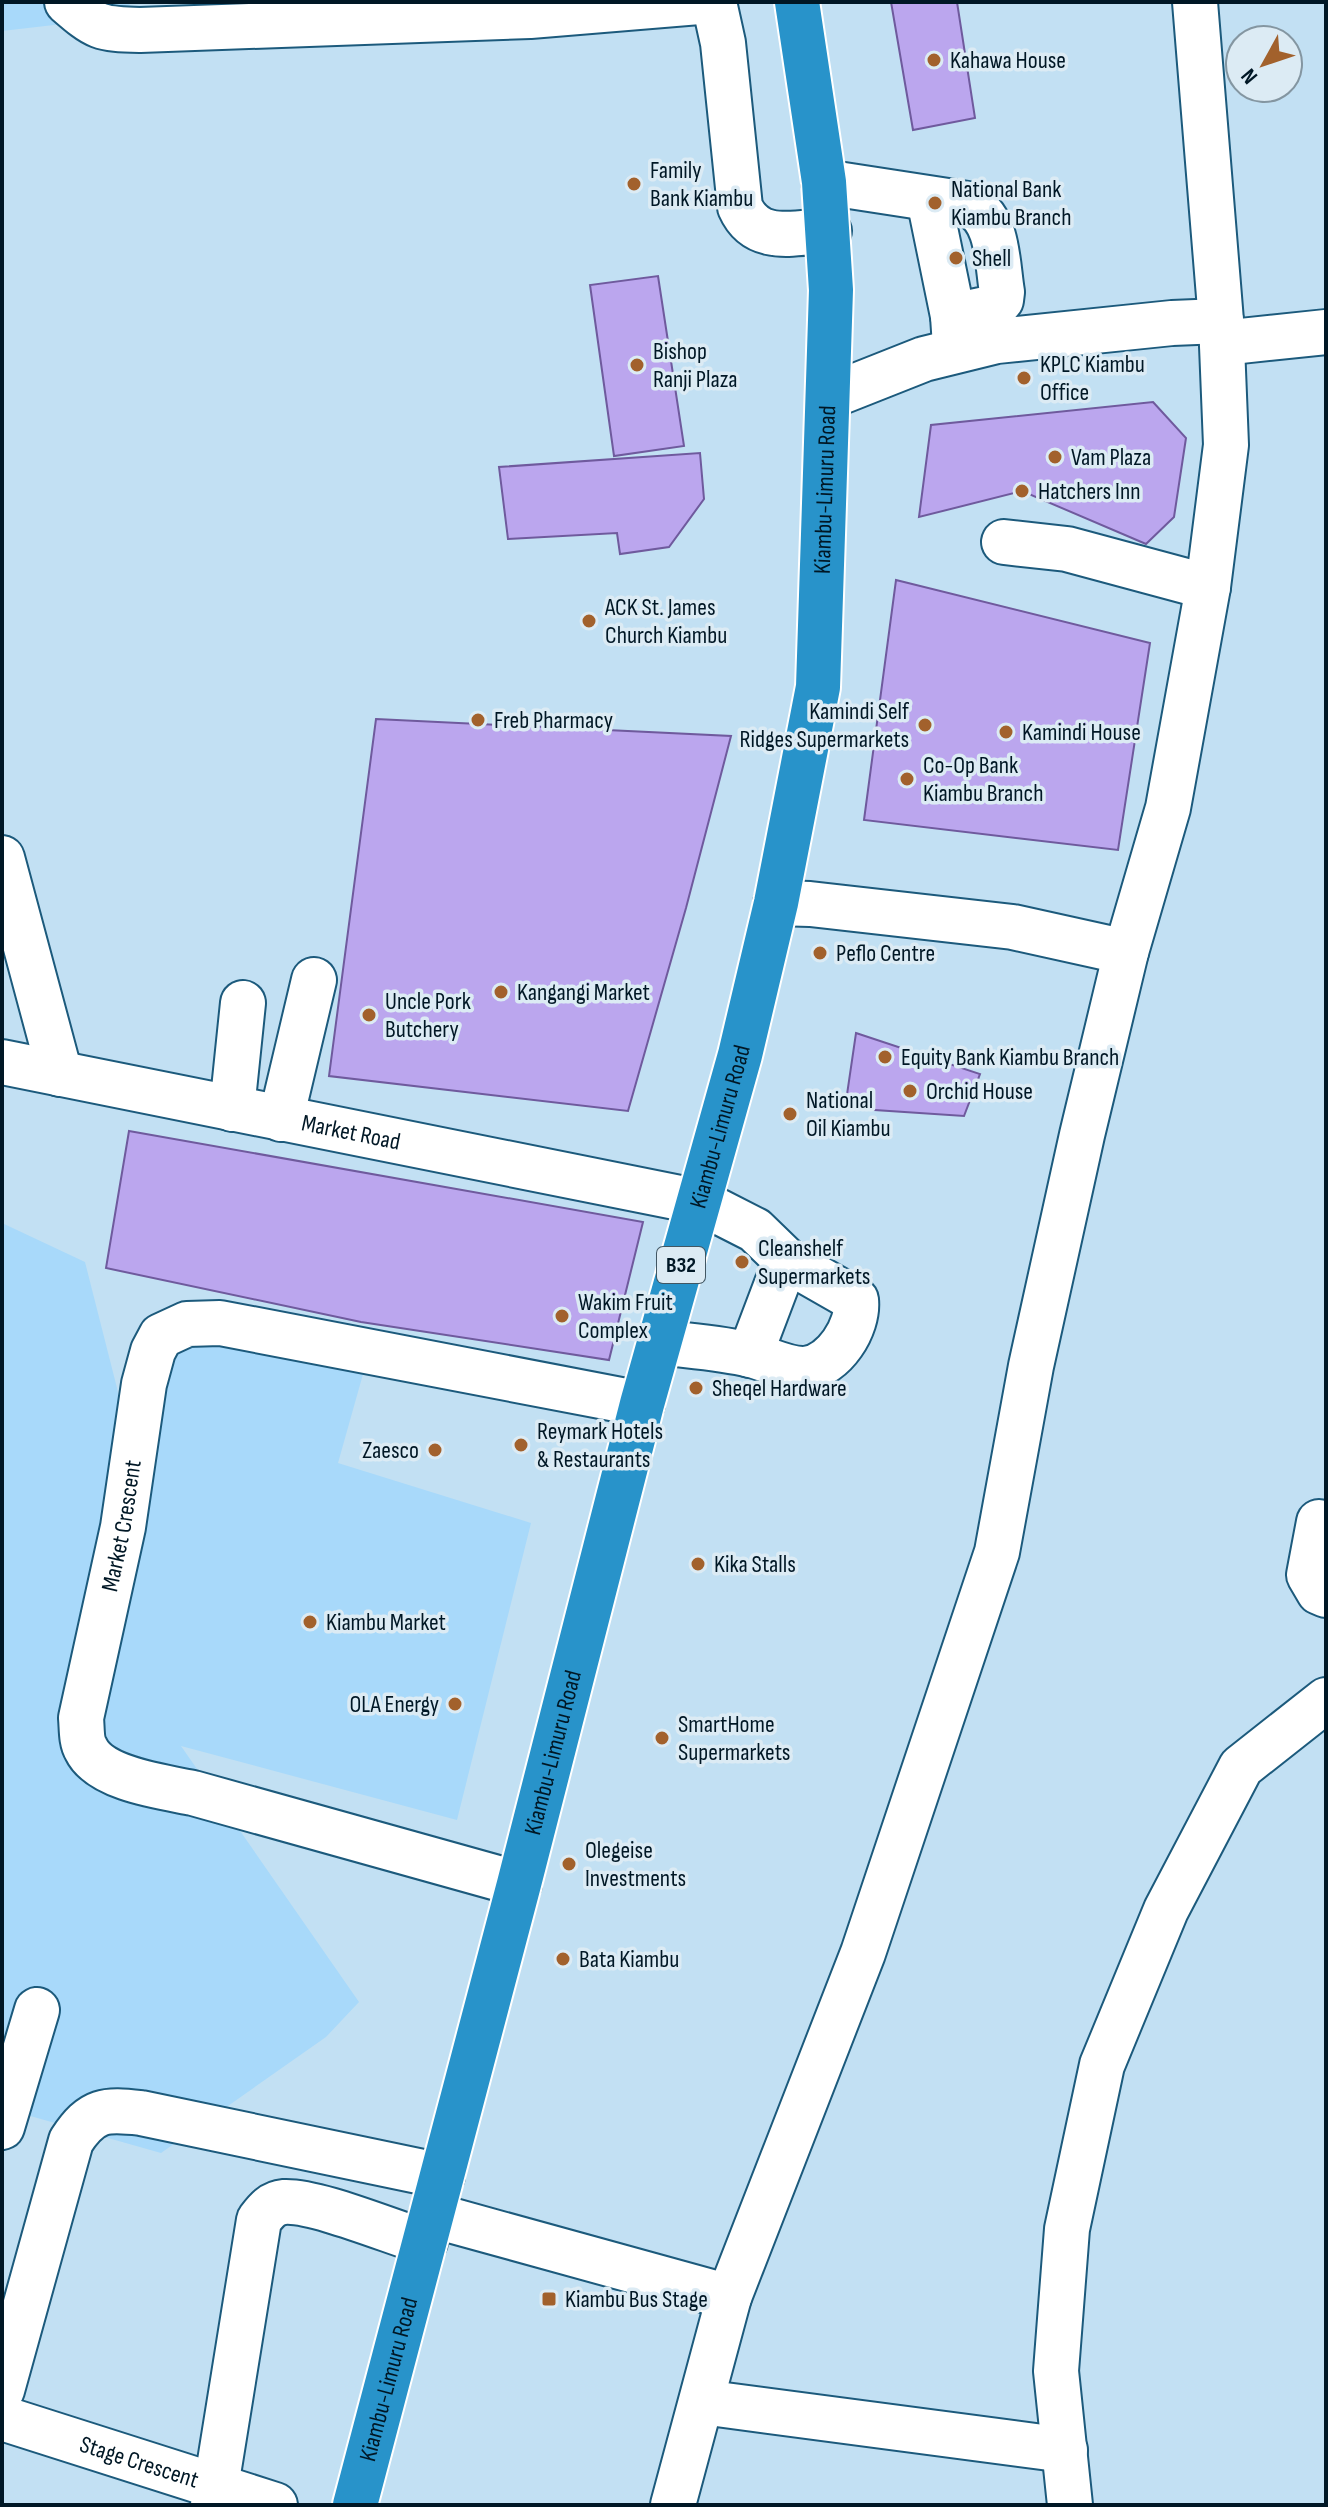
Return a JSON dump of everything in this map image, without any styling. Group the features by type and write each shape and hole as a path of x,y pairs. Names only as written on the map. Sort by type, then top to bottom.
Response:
{"highway":[{"name":"Kiambu-Limuru Road","path":"355,2505 642,1404 740,1055 776,903 818,687 831,290 824,182 797,2"}],"street":[{"path":"67,2 93,25 113,30 140,30 530,16 699,2"},
{"path":"714,2 726,66 740,207 746,220 765,233 829,231"},
{"path":"673,2505 729,2297 863,1953 997,1552 1031,1366 1082,1135 1126,952 1168,808 1208,587 1226,445 1222,332 1195,2"},
{"path":"824,182 929,199 954,334"},
{"path":"828,397 924,359 954,334 997,341 1172,323 1222,332 1326,332"},
{"path":"1004,542 1067,549 1208,587"},
{"path":"2,858 60,1074"},
{"path":"776,903 810,904 1013,927 1126,952"},
{"path":"281,1119 314,980"},
{"path":"232,1109 243,1003"},
{"name":"Market Road","path":"2,1062 700,1202 755,1230 786,1260 854,1297 857,1305 852,1331 837,1350 818,1364 805,1369 750,1355"},
{"path":"659,1342 750,1355 786,1260"},
{"name":"Market Crescent","path":"519,1884 193,1793 142,1782 94,1762 84,1747 81,1718 123,1527 144,1384 153,1351 161,1336 187,1324 220,1323 642,1404"},
{"path":"1319,1522 1309,1575 1319,1592 1326,1595"},
{"path":"1070,2505 1056,2371 1067,2229 1102,2065 1166,1910 1241,1767 1326,1700"},
{"path":"2,2127 37,2010"},
{"path":"2,2390 71,2141 82,2124 100,2112 141,2113 433,2211 729,2297"},
{"path":"216,2495 259,2220 268,2208 282,2202 433,2211"},
{"path":"702,2402 1065,2450"},
{"name":"Stage Crescent","path":"2,2418 216,2495 275,2505"}],"shaded area":[{"path":"2,2 129,2 132,16 2,31"},
{"path":"2,1223 85,1262 117,1388 136,1500 176,1335 365,1367 338,1463 531,1523 457,1820 181,1746 359,2002 326,2037 161,2153 2,2108"}],"building":[{"name":"Kahawa House","path":"891,2 957,2 975,118 913,130"},
{"name":"Bishop Ranji Plaza","path":"658,276 684,446 614,456 590,285"},
{"name":"Vam Plaza","path":"1153,402 1186,438 1174,517 1146,544 1022,491 919,517 931,425"},
{"path":"700,453 704,499 669,547 620,554 617,533 508,539 499,467"},
{"name":"Kamindi House","path":"896,580 1150,643 1118,850 864,820"},
{"name":"Kangangi Market","path":"376,719 731,736 628,1111 329,1076"},
{"name":"Orchid House","path":"856,1033 980,1074 964,1116 845,1108"},
{"path":"129,1131 643,1222 609,1360 361,1322 106,1268"}],"place":[{"name":"Kahawa House","path":"934,60"},
{"name":"Family Bank Kiambu","path":"634,184"},
{"name":"National Bank Kiambu Branch","path":"935,203"},
{"name":"Shell","path":"956,258"},
{"name":"Bishop Ranji Plaza","path":"637,365"},
{"name":"KPLC Kiambu Office","path":"1024,378"},
{"name":"Vam Plaza","path":"1055,457"},
{"name":"Hatchers Inn","path":"1022,491"},
{"name":"ACK St. James Church Kiambu","path":"589,621"},
{"name":"Freb Pharmacy","path":"478,720"},
{"name":"Kamindi Self Ridges Supermarkets","path":"925,725"},
{"name":"Kamindi House","path":"1006,732"},
{"name":"Co-Op Bank Kiambu Branch","path":"907,779"},
{"name":"Peflo Centre","path":"820,953"},
{"name":"Kangangi Market","path":"501,992"},
{"name":"Uncle Pork Butchery","path":"369,1015"},
{"name":"Equity Bank Kiambu Branch","path":"885,1057"},
{"name":"Orchid House","path":"910,1091"},
{"name":"National Oil Kiambu","path":"790,1114"},
{"name":"Cleanshelf Supermarkets","path":"742,1262"},
{"name":"Wakim Fruit Complex","path":"562,1316"},
{"name":"Sheqel Hardware","path":"696,1388"},
{"name":"Reymark Hotels & Restaurants","path":"521,1445"},
{"name":"Zaesco","path":"435,1450"},
{"name":"Kika Stalls","path":"698,1564"},
{"name":"Kiambu Market","path":"310,1622"},
{"name":"OLA Energy","path":"455,1704"},
{"name":"SmartHome Supermarkets","path":"662,1738"},
{"name":"Olegeise Investments","path":"569,1864"},
{"name":"Bata Kiambu","path":"563,1959"},
{"name":"Kiambu Bus Stage","path":"549,2299"}]}
